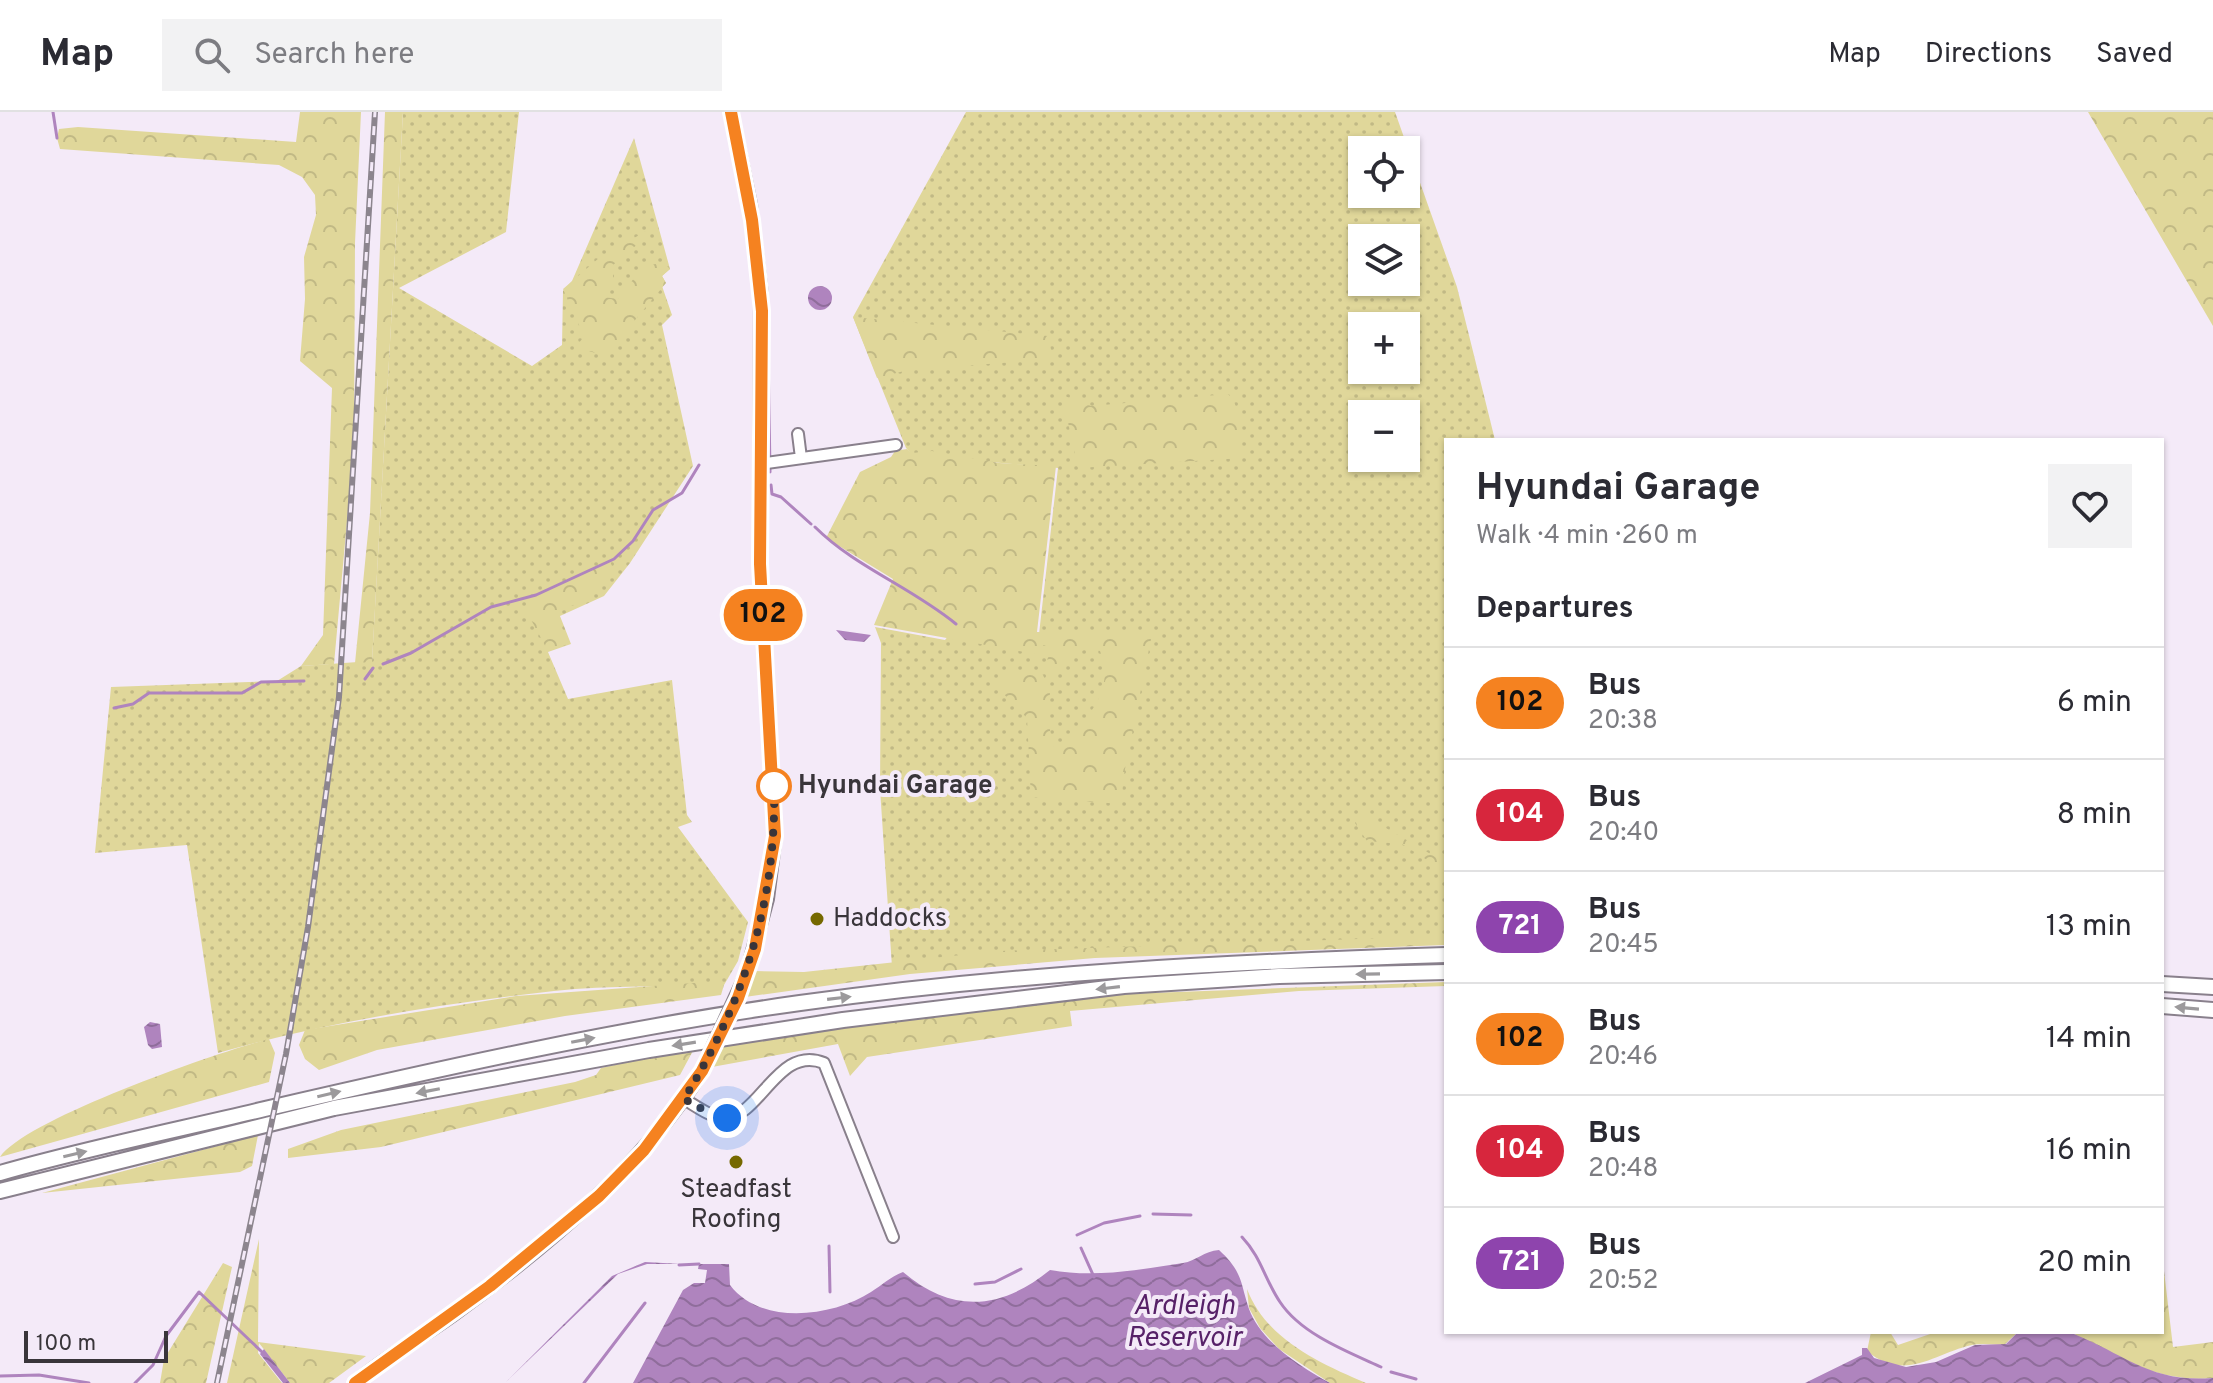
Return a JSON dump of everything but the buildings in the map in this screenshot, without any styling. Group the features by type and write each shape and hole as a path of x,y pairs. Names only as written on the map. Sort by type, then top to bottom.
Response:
{"highway":[{"path":"0,1173 411,1075 640,1029 799,1003 979,981 1120,969 1444,955"},
{"path":"0,1191 334,1108 649,1050 813,1025 1124,986 1279,976 1444,972"},
{"path":"2164,984 2213,987"},
{"path":"2164,1006 2213,1010"}],"main road":[{"path":"355,1383 472,1300 599,1196 644,1150 702,1071 747,973 767,899 775,836 760,564 768,463 760,284 745,177 731,112"}],"street":[{"path":"798,434 801,458"},
{"path":"768,463 896,445"},
{"path":"684,1099 715,1116 727,1118 739,1114 784,1069 807,1062 824,1063 893,1237"}],"green space":[{"path":"300,112 361,112 355,243 354,444 334,664 301,666 323,635 332,388 300,361 305,299 304,257 316,215 315,195 302,177 279,165 60,149 57,138 59,129 78,127 296,142"},
{"path":"385,112 403,112 372,662 355,663 370,513"},
{"path":"403,112 519,112 506,232 399,288 532,366 562,345 563,291 572,281 634,138 670,269 662,276 666,283 662,286 672,315 662,325 693,466 630,563 604,596 560,616 571,644 548,652 568,699 672,680 687,815 692,822 678,827 748,922 738,961 724,985 575,989 469,1002 342,1023 218,1053 187,845 95,853 111,687 277,681 301,666 372,661"},
{"path":"966,112 1395,112 1404,136 1348,136 1348,208 1420,208 1420,183 1457,287 1495,438 1444,438 1444,937 892,967 880,789 881,643 875,627 945,640 958,624 1039,634 1058,468 913,455 906,448 853,317"},
{"path":"2088,112 2213,112 2213,326"},
{"path":"648,230 646,237 613,265 613,285 596,296 618,299 637,275 657,264 665,264 670,269 662,276 666,283 605,356 576,347 582,339 582,332 563,289 599,258"},
{"path":"853,317 1048,336 1053,359 908,370 877,378"},
{"path":"1228,394 1238,415 1244,458 1078,468 1062,395 1091,406"},
{"path":"907,449 912,453 932,451 999,463 1056,466 1037,632 1152,634 1124,774 1121,804 1031,797 1027,718 997,687 999,671 1043,675 1050,691 1048,722 1054,747 1064,745 1090,713 1102,690 1104,665 1100,651 1086,649 1080,652 1050,678 1047,661 1051,646 1043,645 1041,655 874,625 893,579 826,538 860,472 891,457 895,451"},
{"path":"610,561 615,574 586,600 556,612 568,644 548,651 529,616 530,597"},
{"path":"1362,814 1444,862 1444,871 1402,844 1367,841 1355,823"},
{"path":"1444,936 1444,945 1095,958 910,974 745,997 754,971 804,972 998,951"},
{"path":"1444,982 1444,986 1299,991 1070,1011 1072,1026 867,1057 850,1076 838,1044 712,1067 729,1035 1097,995"},
{"path":"694,983 724,985 721,995 565,1016 377,1050 319,1070 305,1059 299,1045 305,1030 516,996"},
{"path":"269,1039 275,1053 269,1082 0,1157 46,1124 83,1106 168,1072"},
{"path":"695,1047 680,1075 381,1147 288,1158 288,1149 341,1130 575,1082 596,1075 601,1068"},
{"path":"258,1135 252,1166 240,1172 42,1193"},
{"path":"259,1239 258,1342 366,1356 329,1383 290,1383 259,1343 258,1353 282,1383 227,1383"},
{"path":"223,1263 232,1267 206,1383 160,1383 164,1359"},
{"path":"2164,1271 2173,1347 2213,1342 2213,1378 2174,1377 2122,1359 2075,1334 2164,1334"},
{"path":"1247,1289 1267,1322 1296,1347 1366,1383 1330,1383 1279,1349 1260,1328 1249,1308"},
{"path":"1871,1334 1891,1334 1898,1345 1930,1334 2016,1334 2004,1345 1972,1345 1907,1365 1894,1365 1867,1351"}],"water":[{"path":"820,286 828,290 832,298 828,306 820,310 812,306 808,298 812,290"},
{"path":"836,630 871,635 864,642 845,640"},
{"path":"150,1022 160,1024 162,1047 152,1049 148,1045 144,1027"},
{"name":"Ardleigh Reservoir","path":"1219,1250 1237,1271 1249,1309 1272,1343 1330,1383 633,1383 683,1290 694,1283 705,1283 707,1270 698,1269 699,1264 729,1264 730,1285 743,1298 778,1312 798,1313 817,1312 855,1301 903,1272 940,1295 976,1302 1013,1293 1050,1270 1100,1273 1133,1270 1188,1262"},
{"path":"645,1262 681,1264 647,1264 618,1274 505,1383 612,1276"},
{"path":"2016,1334 2073,1334 2155,1372 2213,1378 2213,1383 1805,1383 1862,1355 1862,1348 1867,1348 1874,1358 1906,1367 1936,1362 1975,1345 2006,1344"},
{"path":"264,1349 290,1383 283,1383 260,1354"}],"waterway":[{"path":"53,112 57,138"},
{"path":"768,348 770,472"},
{"path":"383,664 411,653 491,607 536,595 614,559 633,541 653,510 682,493 699,465"},
{"path":"771,485 772,494 781,497 811,524"},
{"path":"815,527 865,566 956,624"},
{"path":"365,679 373,668"},
{"path":"114,708 133,704 149,693 242,693 261,682 304,681"},
{"path":"1153,1214 1191,1215"},
{"path":"1077,1235 1104,1223 1140,1216"},
{"path":"1242,1237 1254,1252 1280,1302 1300,1324 1326,1341 1381,1367"},
{"path":"829,1246 830,1292"},
{"path":"1081,1248 1094,1277"},
{"path":"679,1265 699,1264"},
{"path":"975,1284 995,1282 1021,1269"},
{"path":"135,1383 153,1365 166,1336 199,1292 262,1352"},
{"path":"584,1383 645,1303"},
{"path":"1391,1372 1416,1379"},
{"path":"0,1376 39,1375 89,1383"}],"railway":[{"path":"217,1383 286,1054 308,927 339,697 375,112"}],"bus line":[{"name":"102","path":"355,1383 490,1286 599,1196 630,1166 671,1117 702,1071 738,998 755,949 767,899 775,836 769,676 760,564 762,311 752,220 731,112"}],"place":[{"name":"Hyundai Garage","path":"774,786"},
{"name":"Haddocks","path":"817,919"},
{"name":"Steadfast Roofing","path":"736,1162"}],"route":[{"path":"727,1118 715,1116 684,1099 724,1028 755,949 773,858 774,786"}]}
